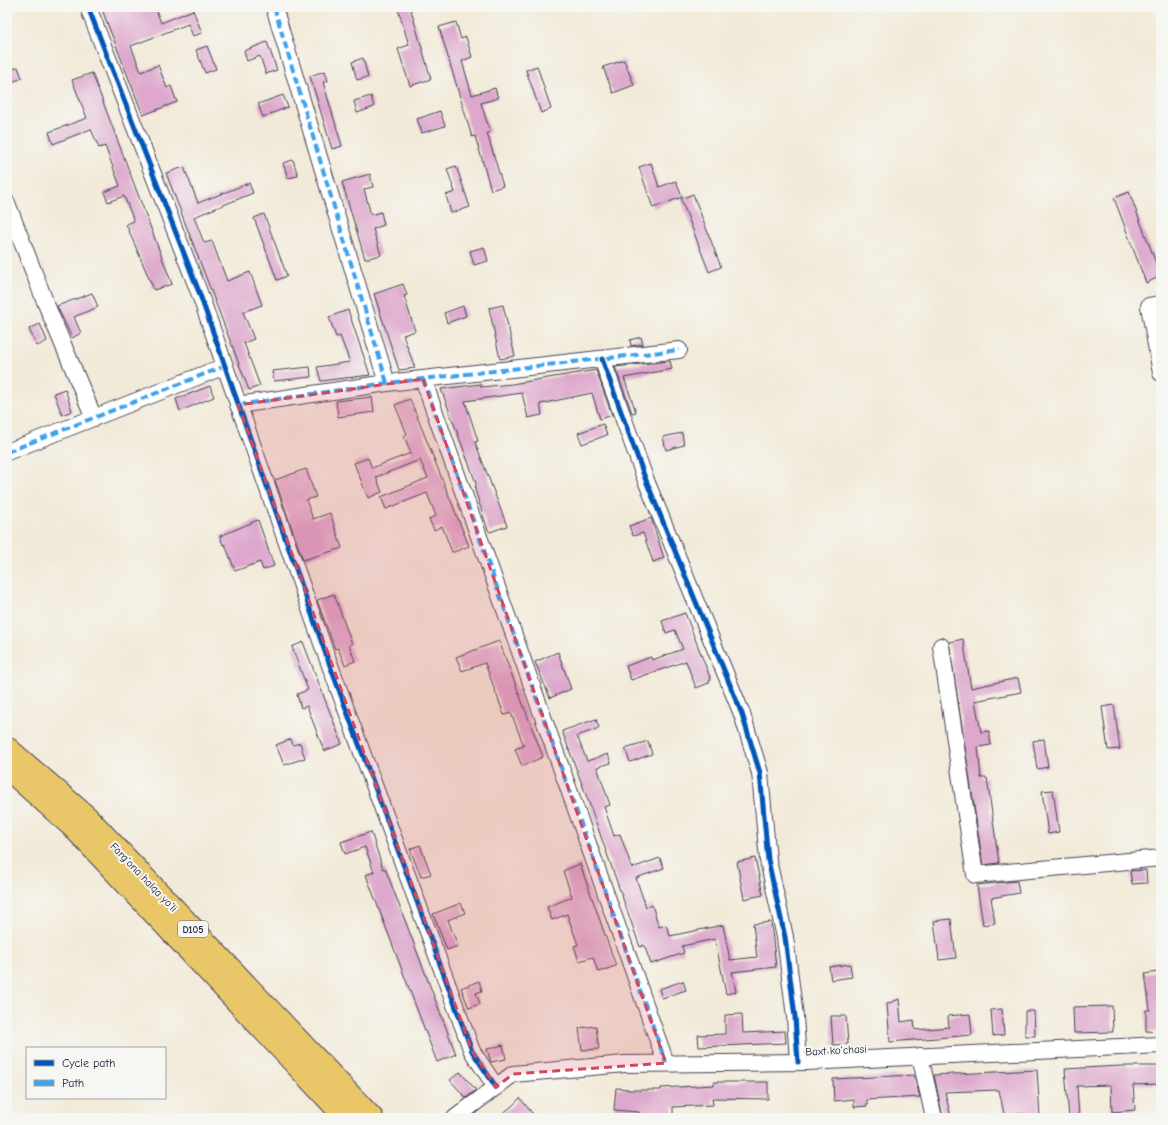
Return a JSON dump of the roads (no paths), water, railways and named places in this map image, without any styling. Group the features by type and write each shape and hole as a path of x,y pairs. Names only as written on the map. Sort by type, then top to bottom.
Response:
{"highway":[{"name":"Farg‘ona halqa yo‘li","path":"7,748 86,817 372,1118"},
{"name":"Farg‘ona halqa yo‘li","path":"7,768 74,828 346,1118"}],"street":[{"path":"88,7 199,292 324,649 472,1051 496,1087"},
{"path":"274,7 387,383"},
{"path":"7,203 46,304 94,418"},
{"path":"1161,304 1149,306 1161,373"},
{"path":"238,405 387,383 679,350"},
{"path":"602,359 645,478 742,714 760,773 768,860 785,937 795,1017 798,1062"},
{"path":"7,452 225,366"},
{"path":"423,379 666,1063"},
{"path":"941,646 975,875 1161,858"},
{"name":"Baxt ko'chasi","path":"455,1118 513,1074 625,1064 798,1062 1161,1045"},
{"path":"920,1056 934,1118"}]}
